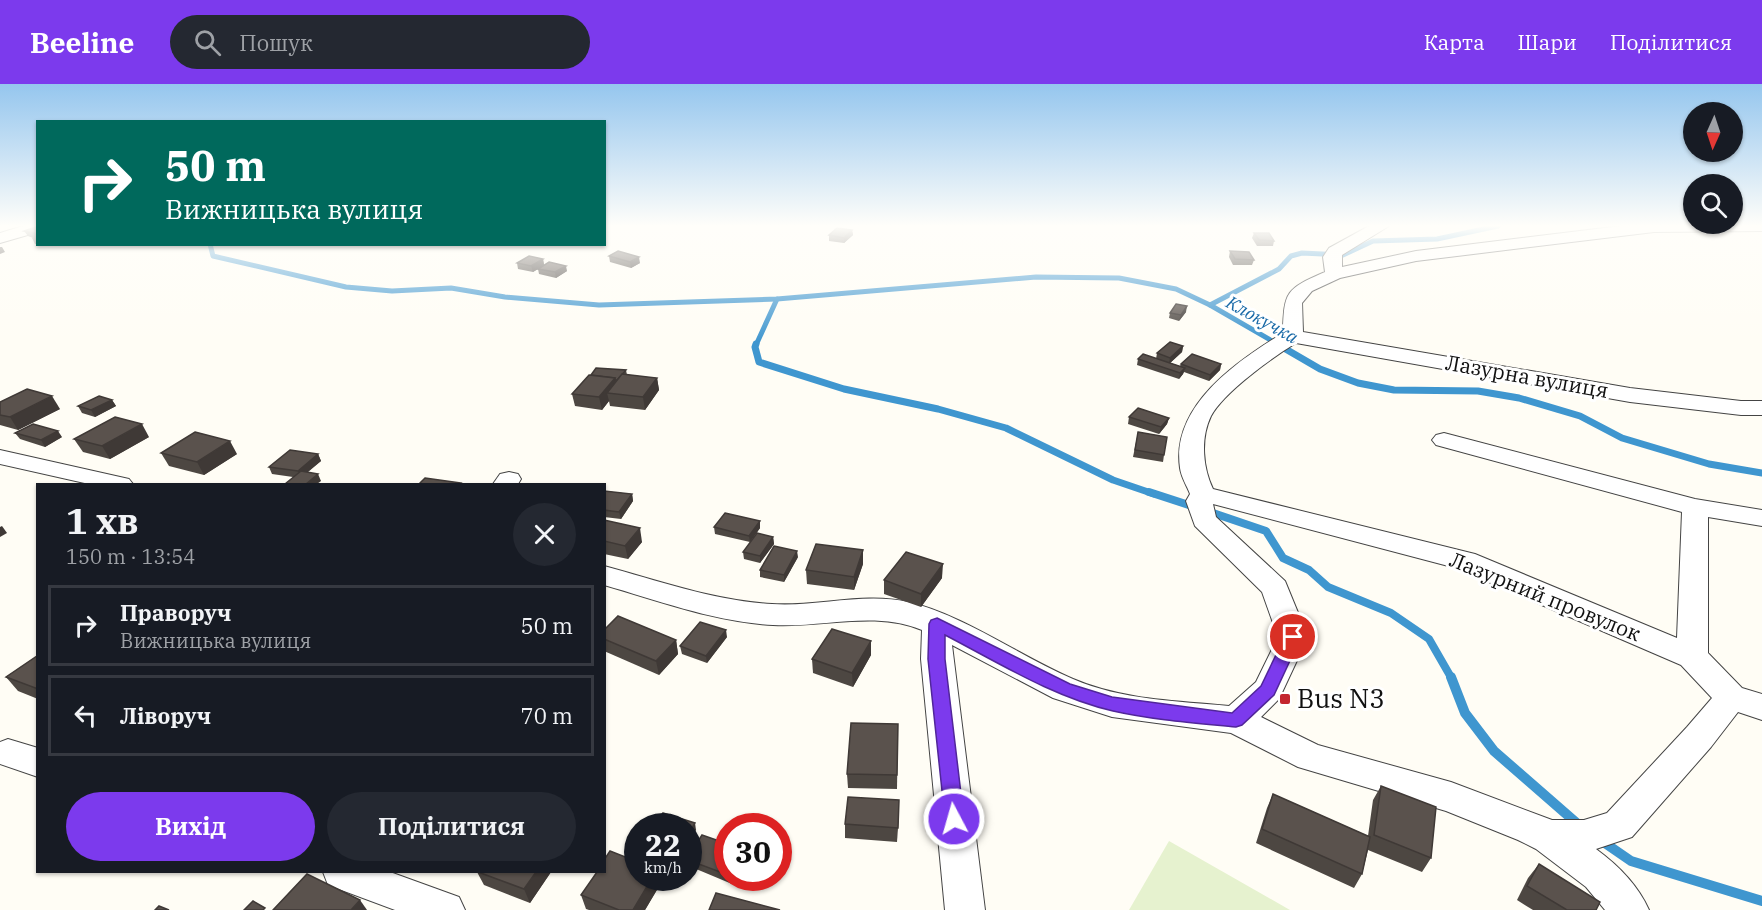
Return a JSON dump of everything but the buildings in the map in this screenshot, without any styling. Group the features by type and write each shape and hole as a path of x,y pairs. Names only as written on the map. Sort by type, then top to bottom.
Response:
{"street":[{"path":"1236,720 1268,690 1293,637 1275,588 1202,505 1192,469 1193,446 1200,415 1230,383 1281,343 1293,302 1330,265"},
{"name":"Лазурна вулиця","path":"1281,343 1630,395 1741,408 1762,408"},
{"path":"1444,440 1695,507 1762,518"},
{"path":"3,461 115,483"},
{"name":"Лазурний провулок","path":"1202,505 1465,561 1692,657 1746,702"},
{"path":"1692,657 1695,507"},
{"path":"606,576 729,611 775,615 880,609 907,612 937,624 1064,689 1102,701 1168,713 1236,720 1310,757 1451,797 1531,828 1566,837 1619,825 1699,737 1746,702"},
{"path":"937,624 937,659 965,910"},
{"path":"1566,837 1629,910"},
{"path":"345,873 445,910"}],"green space":[{"path":"1169,841 1290,910 1129,910"}],"waterway":[{"name":"Клокучка","path":"250,265 346,287 392,291 451,288 505,297 599,305 777,299"},
{"path":"1210,305 1279,269 1283,265"},
{"name":"Клокучка","path":"777,299 1036,277 1119,278 1176,289 1210,305"},
{"path":"756,345 777,299"},
{"name":"Клокучка","path":"1210,305 1279,345"},
{"path":"756,344 759,362 844,389 938,409 1006,428 1113,480 1154,494"},
{"name":"Клокучка","path":"1277,344 1320,369 1358,383 1394,390 1478,391 1519,398 1580,416 1622,438 1709,464 1762,473"},
{"path":"1149,492 1195,507"},
{"path":"1207,511 1266,531 1283,558 1309,570 1328,587 1391,613 1429,639 1451,678"},
{"path":"1451,678 1465,713 1494,751 1580,826"},
{"path":"1599,839 1631,861 1762,901"}],"place":[{"name":"Bus N3","path":"1285,699"}],"route":[{"path":"954,819 937,659 937,624 1064,689 1112,704 1236,720 1268,690 1293,637"}]}
